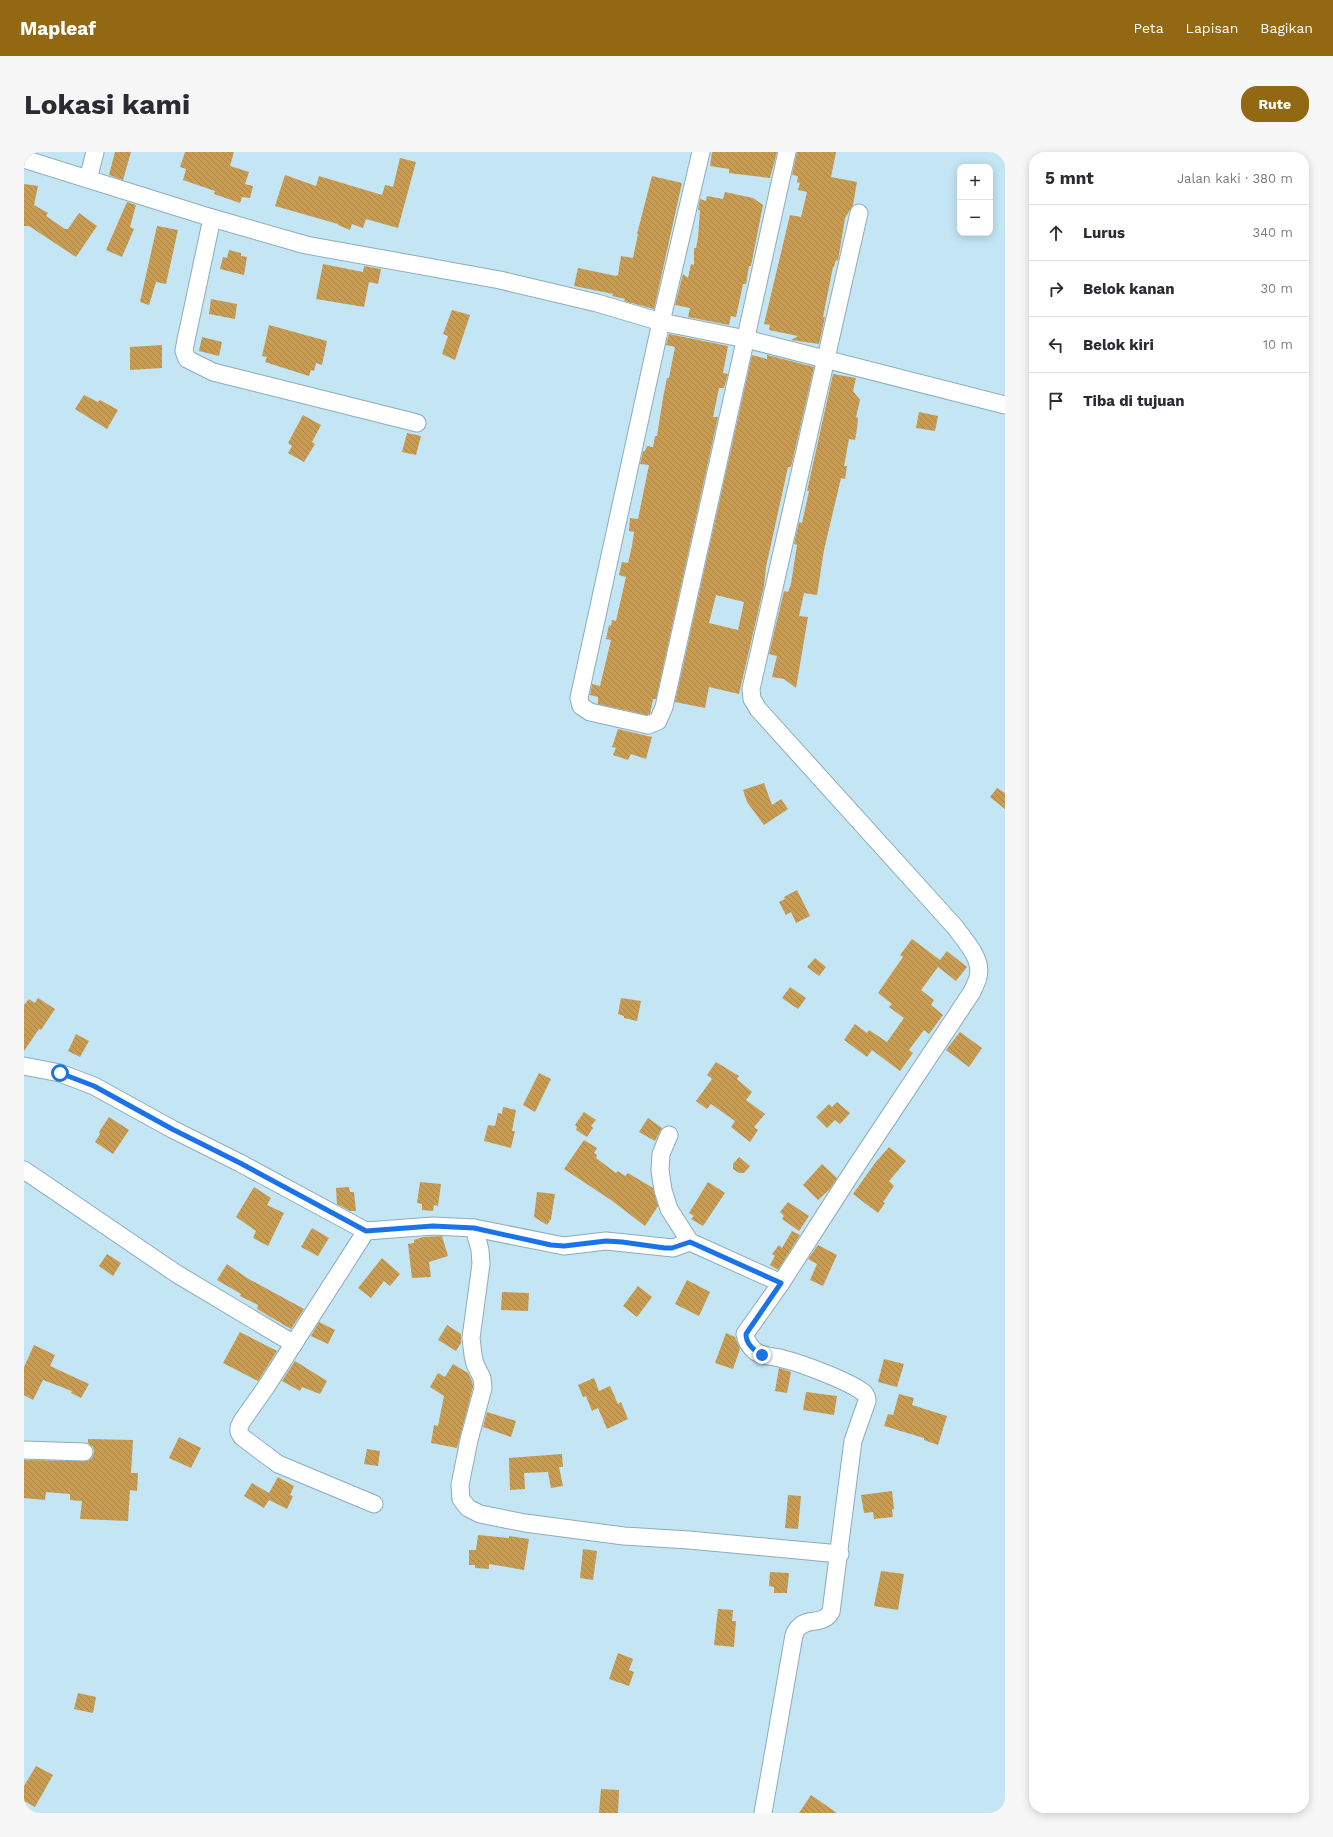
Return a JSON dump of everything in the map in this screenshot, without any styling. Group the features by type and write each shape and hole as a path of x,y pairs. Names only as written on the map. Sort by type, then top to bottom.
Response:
{"street":[{"path":"88,179 95,152"},
{"path":"701,152 661,322 579,698 581,706 590,712 648,725 658,722 664,707 786,152"},
{"path":"24,159 212,218 306,245 500,280 597,302 661,322 746,339 1005,405"},
{"path":"763,1813 794,1635 799,1627 805,1623 823,1620 828,1617 831,1612 840,1554 853,1441 866,1407 866,1396 862,1391 805,1365 782,1358 762,1355 749,1345 746,1340 746,1334 972,992 979,977 979,967 972,951 955,927 758,709 752,699 751,689 859,213"},
{"path":"212,218 184,351 187,358 213,372 417,423"},
{"path":"24,1066 60,1073 94,1086 172,1129 240,1163 366,1231 433,1226 474,1228 551,1245 564,1246 606,1241 672,1248 690,1242"},
{"path":"669,1135 661,1154 660,1170 663,1190 669,1209 690,1242 781,1283"},
{"path":"24,1170 177,1274 294,1344"},
{"path":"474,1228 480,1250 481,1264 471,1338 473,1355 482,1378 483,1388 469,1440 460,1486 461,1499 468,1508 480,1514 525,1523 624,1536 689,1540 840,1554"},
{"path":"366,1231 242,1422 239,1427 239,1432 242,1437 278,1464 374,1504"},
{"path":"24,1450 84,1452"}],"building":[{"path":"115,152 131,152 123,180 109,175"},
{"path":"185,152 234,152 230,166 249,172 245,184 253,186 250,198 242,197 240,203 214,194 215,191 183,180 186,169 180,167"},
{"path":"712,152 777,152 770,178 729,173 729,169 710,166"},
{"path":"797,152 836,152 831,177 857,182 853,205 845,218 838,261 836,260 833,267 819,344 791,340 798,336 769,330 770,325 764,324 790,215 801,217 807,192 798,190 800,183 797,182 798,176 792,175"},
{"path":"400,158 416,162 398,228 366,219 363,228 352,224 350,230 338,224 275,206 285,175 316,186 319,176 382,195 385,185 393,187"},
{"path":"652,176 682,183 654,309 624,301 625,299 612,296 613,294 574,286 578,268 616,276 618,275 621,256 633,258 637,234"},
{"path":"24,184 38,186 34,205 48,213 46,216 65,229 68,229 79,213 97,226 76,257 29,226 24,226"},
{"path":"725,192 753,198 763,205 746,284 743,284 736,317 731,316 729,325 688,317 690,308 675,305 683,274 688,278 691,264 694,265 694,248 696,248 698,238 700,210 698,210 700,199 706,201 707,196 723,199"},
{"path":"127,202 136,205 130,227 134,229 122,257 106,250"},
{"path":"157,226 178,230 166,284 156,282 149,305 140,302"},
{"path":"229,250 241,253 241,256 247,257 244,275 220,269 223,257 227,258"},
{"path":"323,264 363,272 364,266 381,269 378,284 369,282 364,307 316,299"},
{"path":"211,299 237,304 235,319 209,314"},
{"path":"452,310 470,315 455,360 442,354 448,336 443,334"},
{"path":"269,325 327,341 322,365 316,363 314,371 311,370 309,376 265,362 267,357 262,356"},
{"path":"669,334 728,346 723,373 728,374 724,388 719,388 713,417 718,417 656,699 653,699 650,714 647,715 598,704 598,697 590,695 592,684 600,686 611,640 606,639 609,625 611,626 612,620 616,621 626,577 619,575 622,562 628,563 632,546 634,532 629,531 630,518 638,519 649,465 640,464 643,451 645,451 647,446 653,447 655,436 657,436 667,378 669,378 675,347 666,345"},
{"path":"202,337 222,342 219,356 199,351"},
{"path":"162,345 162,368 130,370 130,347"},
{"path":"752,355 767,359 767,355 814,367 791,467 788,467 766,567 764,586 739,694 709,687 705,708 675,702","holes":["716,595 744,602 738,630 709,623"]},
{"path":"833,374 856,378 853,391 860,400 856,417 858,418 857,429 855,440 849,439 844,466 847,466 845,479 841,478 824,550 817,595 804,593 799,616 808,617 796,688 784,679 772,677 777,656 769,654 784,591 788,592 791,584 797,545 794,544 799,522 802,523 809,491 807,491"},
{"path":"84,395 98,402 100,400 118,410 107,429 75,409"},
{"path":"919,412 938,416 935,431 916,428"},
{"path":"303,415 321,425 312,442 315,444 304,462 288,453 292,446 288,443"},
{"path":"407,433 421,436 416,455 402,452"},
{"path":"618,729 652,737 646,759 631,754 628,760 613,755 616,748 612,747"},
{"path":"764,783 772,805 781,799 788,809 764,825 747,802 743,790"},
{"path":"997,788 1005,793 1005,809 990,797"},
{"path":"797,890 810,916 796,923 791,912 786,915 779,902 785,899 784,897"},
{"path":"912,939 940,960 947,951 967,967 956,981 938,967 921,990 934,1000 931,1005 943,1015 929,1034 924,1030 909,1050 913,1053 900,1071 872,1050 867,1057 844,1040 855,1024 867,1033 869,1030 887,1042 904,1018 889,1007 892,1004 878,993 903,957 900,955"},
{"path":"815,958 826,967 819,976 807,967"},
{"path":"790,987 806,998 798,1009 782,998"},
{"path":"38,998 55,1009 41,1030 39,1029 24,1051 24,1005 29,999 35,1003"},
{"path":"621,998 641,1001 637,1021 624,1018 624,1016 618,1014"},
{"path":"960,1032 982,1048 969,1067 946,1050"},
{"path":"76,1034 89,1041 80,1057 68,1051"},
{"path":"716,1062 739,1076 737,1079 752,1092 746,1100 765,1114 754,1127 758,1130 750,1142 731,1127 735,1121 711,1104 707,1109 696,1101 712,1079 707,1075"},
{"path":"539,1073 551,1079 535,1112 523,1105"},
{"path":"837,1102 850,1113 840,1124 835,1120 827,1128 816,1117 829,1104 832,1107"},
{"path":"503,1107 516,1110 512,1131 515,1131 511,1148 484,1141 488,1125 495,1126 498,1113 502,1114"},
{"path":"584,1112 596,1120 591,1126 593,1128 587,1137 576,1130 577,1127 575,1125"},
{"path":"109,1117 129,1130 113,1154 95,1142 100,1134 99,1132"},
{"path":"648,1118 662,1128 655,1141 639,1132"},
{"path":"584,1140 597,1148 594,1153 597,1155 596,1158 616,1173 618,1171 625,1176 628,1173 653,1188 658,1206 645,1226 611,1200 564,1169"},
{"path":"889,1147 906,1161 889,1181 894,1186 883,1202 885,1203 878,1213 853,1194 875,1163"},
{"path":"739,1157 750,1166 744,1173 739,1173 733,1169 733,1164"},
{"path":"822,1164 837,1178 830,1189 818,1200 803,1185"},
{"path":"420,1182 441,1184 438,1206 434,1205 433,1211 422,1210 422,1204 417,1203"},
{"path":"708,1182 725,1193 703,1226 691,1219 694,1216 689,1213"},
{"path":"254,1187 271,1198 267,1205 284,1213 268,1246 253,1238 256,1231 236,1217"},
{"path":"349,1187 350,1192 354,1192 356,1211 350,1211 337,1204 336,1188"},
{"path":"537,1192 555,1194 551,1219 547,1225 534,1217"},
{"path":"788,1202 809,1216 799,1231 782,1219 784,1216 780,1212"},
{"path":"312,1228 329,1238 318,1256 301,1247"},
{"path":"792,1231 800,1235 778,1270 770,1265 775,1256 772,1254 779,1245 782,1248"},
{"path":"442,1236 448,1256 429,1262 431,1277 412,1278 408,1244 414,1243 414,1240 423,1237"},
{"path":"818,1245 837,1255 823,1286 810,1280 817,1264 808,1259"},
{"path":"107,1254 121,1263 113,1276 99,1266"},
{"path":"382,1258 400,1274 390,1286 384,1281 371,1298 358,1288"},
{"path":"227,1264 247,1278 304,1309 291,1329 257,1309 258,1305 240,1296 241,1294 217,1280"},
{"path":"687,1280 710,1292 699,1316 675,1304"},
{"path":"638,1286 652,1297 637,1317 623,1306"},
{"path":"502,1292 529,1293 528,1311 501,1310"},
{"path":"319,1322 335,1330 328,1344 311,1336"},
{"path":"447,1325 461,1334 461,1343 456,1351 438,1340"},
{"path":"240,1332 277,1351 258,1381 223,1363"},
{"path":"726,1333 735,1337 740,1349 733,1369 715,1363"},
{"path":"34,1345 55,1355 50,1366 89,1384 81,1398 71,1393 72,1391 43,1380 33,1400 24,1395 24,1367"},
{"path":"884,1359 904,1364 897,1387 878,1382"},
{"path":"295,1361 327,1381 320,1394 302,1387 300,1391 282,1381"},
{"path":"453,1364 468,1373 473,1387 457,1448 431,1443 434,1425 438,1426 444,1396 430,1387 438,1373 445,1377"},
{"path":"779,1368 791,1372 787,1393 775,1391"},
{"path":"594,1378 599,1391 610,1386 618,1404 621,1402 628,1419 607,1429 598,1408 592,1411 586,1396 583,1397 578,1385"},
{"path":"806,1392 837,1396 834,1415 803,1410"},
{"path":"899,1394 914,1398 912,1405 947,1416 938,1445 924,1440 924,1438 884,1426 888,1414 893,1415"},
{"path":"487,1412 516,1421 511,1437 483,1427"},
{"path":"179,1437 201,1448 191,1468 169,1458"},
{"path":"88,1439 133,1440 131,1473 138,1473 137,1491 130,1490 128,1521 80,1519 82,1501 70,1500 70,1494 46,1492 45,1500 24,1498 24,1460 88,1461 92,1458 94,1452 93,1447 88,1443"},
{"path":"367,1449 380,1451 378,1466 364,1464"},
{"path":"562,1454 563,1467 559,1467 563,1486 551,1488 548,1472 524,1473 525,1489 510,1490 509,1458"},
{"path":"278,1477 294,1486 290,1495 293,1496 287,1509 269,1500 264,1508 244,1496 252,1483 269,1493"},
{"path":"892,1491 894,1509 892,1510 893,1517 874,1519 873,1512 864,1513 861,1495"},
{"path":"788,1495 801,1496 798,1529 785,1528"},
{"path":"478,1535 509,1538 509,1536 529,1539 524,1570 489,1564 489,1569 475,1568 475,1565 469,1565 469,1550 476,1550"},
{"path":"583,1549 597,1551 593,1580 580,1578"},
{"path":"881,1571 904,1574 898,1610 874,1606"},
{"path":"770,1572 789,1573 787,1593 774,1593 774,1587 769,1586"},
{"path":"718,1609 733,1610 732,1621 736,1621 734,1647 714,1645"},
{"path":"618,1653 633,1659 629,1670 634,1672 629,1686 609,1679"},
{"path":"78,1693 96,1697 93,1713 74,1709"},
{"path":"36,1766 53,1775 35,1807 24,1801 24,1786"},
{"path":"601,1789 619,1790 618,1813 599,1813"},
{"path":"811,1795 837,1813 799,1813"}],"route":[{"path":"60,1073 94,1086 172,1129 240,1163 366,1231 433,1226 474,1228 551,1245 564,1246 606,1241 672,1248 690,1242 781,1283 749,1327 746,1334 746,1340 749,1345 756,1352 762,1355"}]}
